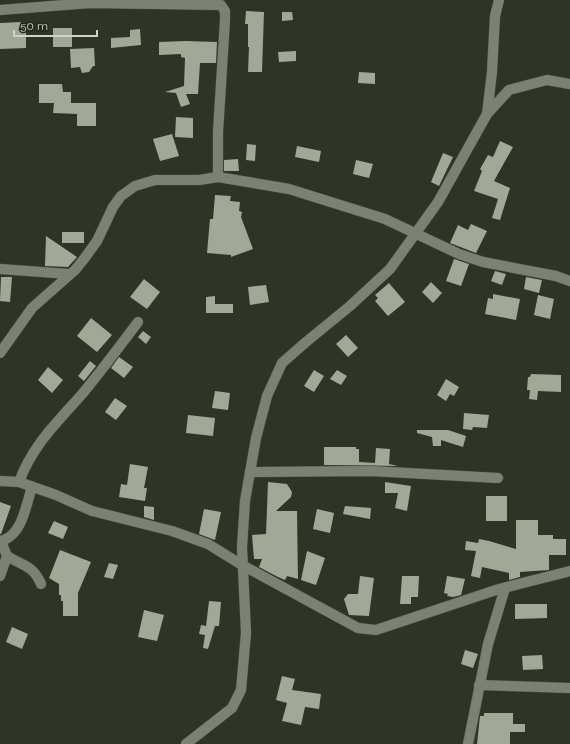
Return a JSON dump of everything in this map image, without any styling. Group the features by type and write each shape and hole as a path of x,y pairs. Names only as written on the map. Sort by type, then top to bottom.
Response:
{"street":[{"path":"487,114 492,72 494,16 499,0"},
{"path":"0,10 90,3 221,5 225,11 225,20 218,132 218,177"},
{"path":"186,744 232,708 241,690 246,633 242,565 242,524 256,438 267,396 282,363 374,285 390,269 438,202 487,114 509,90 547,80 570,84"},
{"path":"0,353 32,308 75,270 97,241 113,207 121,196 135,186 155,180 199,180 218,177 289,189 385,219 459,254 483,262 556,276 570,281"},
{"path":"0,269 69,274"},
{"path":"19,482 26,463 37,445 84,392 138,322"},
{"path":"250,472 371,471 498,478"},
{"path":"0,481 19,482 56,495 92,511 172,531 208,544 242,565 358,628 376,630 505,588 570,571"},
{"path":"0,576 7,556 1,541 10,536 19,528 32,487"},
{"path":"7,556 31,567 37,573 41,584"},
{"path":"468,744 488,644 505,588"},
{"path":"479,685 570,688"}],"building":[{"path":"246,11 264,12 262,72 248,72 249,47 248,24 245,24"},
{"path":"282,12 292,12 293,20 282,21"},
{"path":"21,22 21,27 26,27 26,48 0,49 0,23"},
{"path":"53,28 72,28 72,47 53,47"},
{"path":"140,29 141,45 111,48 111,38 130,37 130,30"},
{"path":"159,42 217,42 216,63 200,63 198,94 186,94 190,104 181,107 176,93 165,92 184,86 185,58 181,57 181,54 159,55"},
{"path":"94,48 95,66 93,66 89,72 82,73 80,67 71,68 70,49"},
{"path":"296,51 296,61 279,62 278,52"},
{"path":"359,72 375,73 375,84 358,83"},
{"path":"39,84 62,84 63,92 71,92 71,103 96,103 96,126 77,126 77,114 53,113 54,103 39,103"},
{"path":"176,117 193,118 193,138 175,137"},
{"path":"172,134 179,156 160,161 153,139"},
{"path":"500,141 513,147 494,181 510,188 500,220 492,218 498,199 474,191 482,171 480,169 488,155 493,157"},
{"path":"247,144 256,145 255,161 246,160"},
{"path":"297,146 321,151 319,162 295,157"},
{"path":"443,153 453,157 439,186 431,182"},
{"path":"238,159 239,171 224,171 224,160"},
{"path":"356,160 373,164 369,178 353,174"},
{"path":"215,195 231,196 230,201 240,202 239,211 242,212 241,217 253,249 231,257 231,255 207,253 210,219 213,219"},
{"path":"471,224 487,231 476,253 450,243 458,225 468,230"},
{"path":"62,232 84,232 84,243 62,243"},
{"path":"46,236 77,257 68,267 45,266"},
{"path":"454,259 469,264 461,286 446,281"},
{"path":"495,271 506,274 502,285 491,281"},
{"path":"1,277 12,277 10,302 0,301"},
{"path":"526,277 542,280 539,293 524,289"},
{"path":"144,279 160,292 147,309 130,297"},
{"path":"431,282 442,293 433,303 422,292"},
{"path":"389,283 405,302 388,316 375,301 378,298 375,295"},
{"path":"266,285 269,302 250,305 248,287"},
{"path":"493,294 520,299 516,320 485,314 488,298 493,299"},
{"path":"538,295 554,299 550,319 534,315"},
{"path":"215,296 215,304 233,304 233,313 206,313 206,297"},
{"path":"91,318 112,335 97,352 77,336"},
{"path":"143,331 151,337 146,344 138,337"},
{"path":"346,335 358,348 348,357 336,344"},
{"path":"119,357 133,367 124,378 111,368"},
{"path":"90,361 96,366 84,381 78,376"},
{"path":"48,367 63,380 52,393 38,380"},
{"path":"314,370 324,376 314,392 304,386"},
{"path":"337,370 347,376 341,385 330,379"},
{"path":"531,374 561,375 561,392 538,391 537,400 529,399 530,390 527,390 528,377 530,377"},
{"path":"446,379 459,387 454,396 450,394 446,401 437,395"},
{"path":"215,391 230,393 228,410 212,408"},
{"path":"115,398 127,406 116,420 105,412"},
{"path":"464,413 489,415 487,428 473,427 472,430 463,429"},
{"path":"188,415 215,418 213,436 186,433"},
{"path":"417,430 448,430 466,436 463,447 441,440 441,446 433,446 432,437 417,433"},
{"path":"324,447 356,447 356,449 359,449 359,462 375,463 376,448 390,449 389,464 398,466 324,465"},
{"path":"130,464 148,467 144,488 147,488 145,501 119,497 121,484 127,485"},
{"path":"268,482 287,484 292,492 291,497 276,511 297,511 298,579 287,576 285,580 278,577 259,567 262,559 254,559 252,535 266,534"},
{"path":"385,482 411,486 407,511 395,508 398,493 385,493"},
{"path":"486,496 507,496 507,521 486,521"},
{"path":"0,502 11,506 1,534 0,534"},
{"path":"144,506 154,507 154,520 144,517"},
{"path":"345,506 371,508 370,519 343,514"},
{"path":"204,509 221,512 215,540 199,534"},
{"path":"317,509 334,513 330,533 313,529"},
{"path":"516,520 538,520 538,535 553,535 553,539 566,539 566,555 549,555 549,570 520,572 520,577 509,580 509,573 482,567 480,578 471,576 476,551 465,550 466,541 478,543 479,539 516,549"},
{"path":"54,521 68,527 63,539 48,533"},
{"path":"60,550 91,562 78,593 78,616 63,616 63,601 61,601 61,595 59,595 59,584 49,578"},
{"path":"307,551 325,558 316,585 301,580"},
{"path":"109,563 118,565 113,579 104,577"},
{"path":"360,576 374,578 369,616 349,615 344,599 348,594 358,594"},
{"path":"402,576 419,576 418,597 411,597 411,604 400,604"},
{"path":"447,576 465,579 461,595 453,597 447,596 448,594 444,593"},
{"path":"209,601 221,602 219,626 215,626 208,649 203,648 205,635 199,634 201,625 206,626"},
{"path":"515,604 547,604 547,618 515,619"},
{"path":"144,610 164,615 157,641 138,637"},
{"path":"12,627 28,634 22,649 6,642"},
{"path":"465,650 478,654 473,668 461,664"},
{"path":"542,655 543,669 523,670 522,656"},
{"path":"282,676 295,679 292,690 321,694 319,709 305,707 301,725 282,721 287,703 276,700"},
{"path":"484,713 513,713 513,724 525,724 525,732 510,732 510,744 477,744 480,716 484,716"}]}
